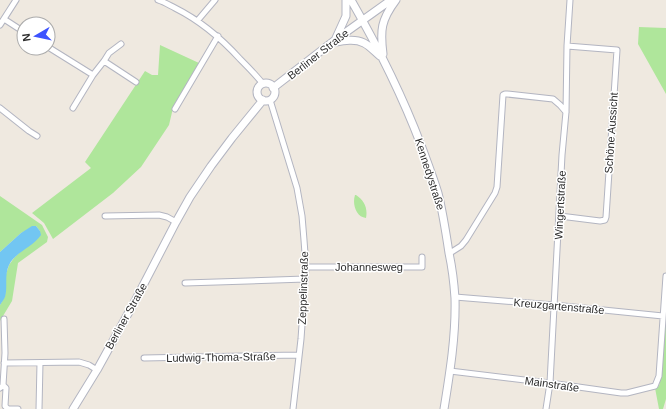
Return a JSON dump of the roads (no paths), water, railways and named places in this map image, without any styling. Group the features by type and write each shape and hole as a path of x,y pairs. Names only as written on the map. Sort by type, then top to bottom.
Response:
{"street":[{"path":"0,25 16,0"},
{"path":"198,20 215,0"},
{"path":"346,0 346,16 333,41 359,41 383,58"},
{"name":"Kennedystraße","path":"352,0 383,58 412,123 429,166 443,215 450,253 455,297 454,332 444,409"},
{"name":"Berliner Straße","path":"273,88 333,41 391,0"},
{"path":"383,58 381,29 386,16 396,0"},
{"name":"Wingertstraße","path":"546,409 550,383 560,216 570,0"},
{"path":"161,1 198,20 218,36 263,84"},
{"path":"4,19 16,27"},
{"path":"175,109 218,36"},
{"path":"73,108 93,75 110,53 121,44"},
{"name":"Schöne Aussicht","path":"560,216 600,221 605,220 617,50 567,46"},
{"path":"56,52 93,75"},
{"path":"104,61 136,82"},
{"path":"269,84 273,88 274,95 267,100 259,97 257,92 260,85 269,84"},
{"path":"450,253 461,246 466,240 495,193 497,187 503,95 507,94 553,99 566,112"},
{"name":"Berliner Straße","path":"73,409 135,301 190,197 237,131 267,100"},
{"name":"Zeppelinstraße","path":"267,100 297,188 302,216 306,267 293,409"},
{"path":"0,108 37,136"},
{"path":"105,216 159,215 176,222"},
{"name":"Johannesweg","path":"306,267 422,267 422,257"},
{"path":"663,316 666,276"},
{"path":"185,283 305,279"},
{"name":"Kreuzgartenstraße","path":"455,297 663,316"},
{"name":"Mainstraße","path":"450,371 627,393 656,384 659,376 663,316"},
{"path":"4,319 4,363 2,386 6,388 5,406 8,409 18,409"},
{"name":"Ludwig-Thoma-Straße","path":"144,358 299,355"},
{"path":"4,363 79,362 89,365 96,370"},
{"path":"39,409 40,363"}],"water":[{"path":"32,226 36,226 41,235 15,257 9,265 5,297 0,305 0,252 21,233"}]}
